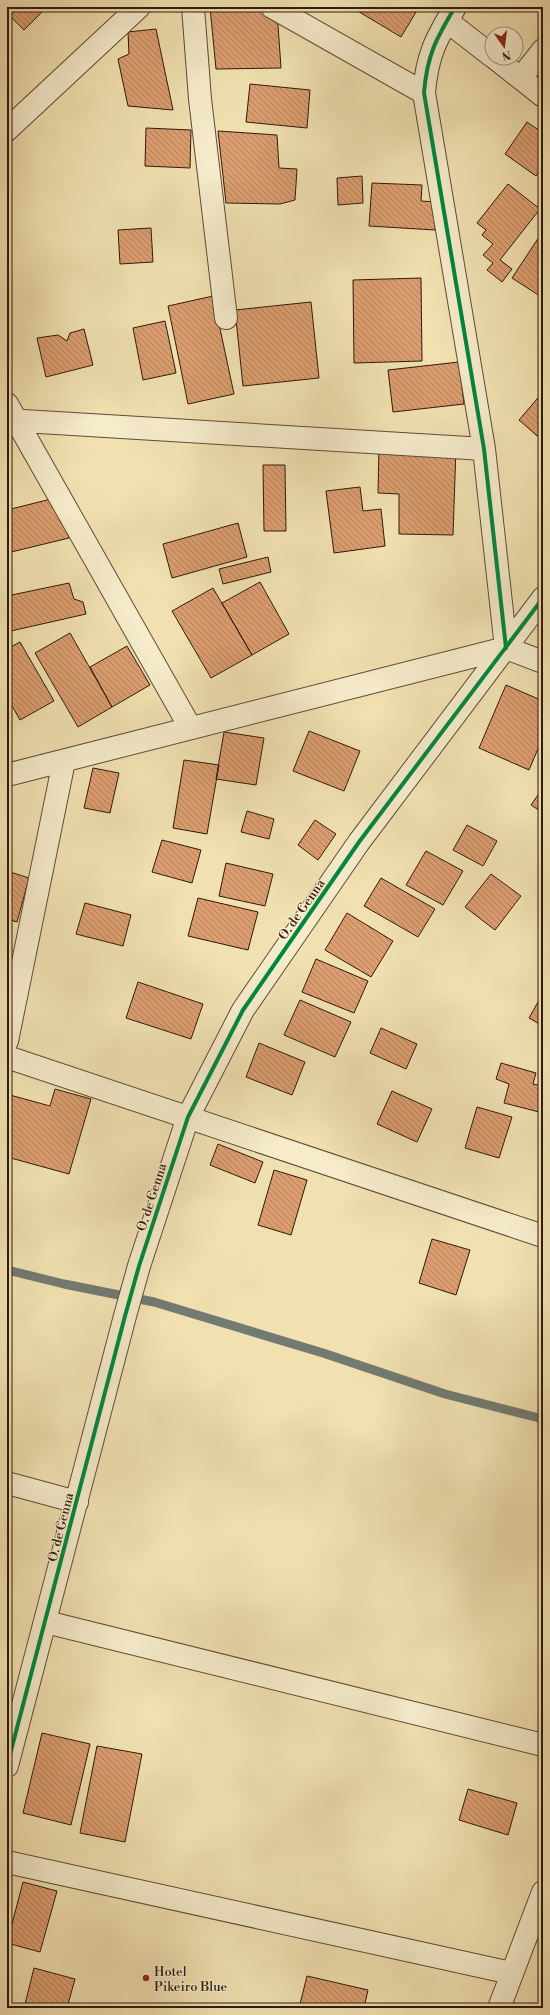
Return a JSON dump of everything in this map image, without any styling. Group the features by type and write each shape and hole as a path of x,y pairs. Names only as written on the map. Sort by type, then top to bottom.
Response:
{"street":[{"path":"7,130 139,7"},
{"path":"193,7 200,99 226,318"},
{"path":"272,7 424,93"},
{"path":"484,48 451,14 432,48 426,70 424,93 484,449 506,648"},
{"path":"521,78 543,50"},
{"path":"505,66 543,96"},
{"path":"10,415 484,449"},
{"path":"10,415 190,727"},
{"name":"O. de Genna","path":"7,1766 125,1316 139,1266 188,1117 243,1010 359,842 543,598"},
{"path":"7,775 190,727 506,648 543,662"},
{"path":"7,1041 64,761"},
{"path":"7,1057 543,1236"},
{"path":"7,1483 77,1502"},
{"path":"46,1622 543,1744"},
{"path":"7,1862 511,1973"},
{"path":"499,2008 543,1892"}],"building":[{"path":"7,7 47,7 24,30 7,13"},
{"path":"210,7 267,7 277,11 281,68 216,69"},
{"path":"351,7 419,7 401,37"},
{"path":"156,29 173,110 128,106 118,59 129,54 128,32"},
{"path":"250,84 310,90 307,128 246,122"},
{"path":"527,122 543,133 543,166 536,176 505,154"},
{"path":"146,128 191,130 190,168 145,166"},
{"path":"218,131 277,135 279,168 297,169 295,200 280,204 226,203"},
{"path":"362,176 363,203 338,205 337,178"},
{"path":"372,183 422,185 421,201 437,202 435,230 369,226"},
{"path":"508,184 540,209 500,260 512,269 502,282 487,270 493,263 483,255 493,244 482,235 486,230 477,223"},
{"path":"151,228 153,262 120,264 118,230"},
{"path":"543,231 543,298 512,278"},
{"path":"421,278 422,361 354,363 353,280"},
{"path":"213,296 234,394 188,404 168,306"},
{"path":"311,302 319,378 243,386 235,310"},
{"path":"165,321 176,373 143,380 133,328"},
{"path":"84,329 93,365 46,377 37,338 58,335 67,341 70,333"},
{"path":"459,362 464,404 393,412 388,370"},
{"path":"543,392 543,441 519,420"},
{"path":"379,446 456,448 453,535 399,534 399,494 378,493"},
{"path":"263,465 285,465 286,531 264,531"},
{"path":"360,487 363,511 381,509 385,546 334,553 326,491"},
{"path":"59,497 69,538 7,553 7,510"},
{"path":"238,523 247,557 172,578 163,544"},
{"path":"268,557 271,572 223,584 219,569"},
{"path":"260,582 289,634 252,655 222,603"},
{"path":"69,583 74,599 83,602 86,614 11,631 7,616 7,596"},
{"path":"213,588 252,655 211,678 172,611"},
{"path":"70,633 112,707 78,727 35,653"},
{"path":"20,642 54,701 20,720 7,697 7,649"},
{"path":"127,646 150,685 112,707 90,667"},
{"path":"506,685 543,701 543,737 529,770 479,748"},
{"path":"309,731 360,751 344,791 293,771"},
{"path":"224,732 264,738 256,785 216,779"},
{"path":"184,760 219,765 207,834 173,828"},
{"path":"93,768 119,773 110,813 84,808"},
{"path":"543,788 543,813 531,805"},
{"path":"247,811 274,819 269,839 241,832"},
{"path":"315,820 336,834 318,860 298,845"},
{"path":"467,825 497,841 483,866 453,850"},
{"path":"162,840 201,850 192,883 152,872"},
{"path":"426,851 463,871 443,905 406,885"},
{"path":"226,863 273,874 265,906 219,896"},
{"path":"7,871 29,878 17,922 7,919"},
{"path":"491,874 521,896 495,930 465,907"},
{"path":"381,878 435,909 418,937 364,906"},
{"path":"198,898 258,912 248,950 188,936"},
{"path":"85,903 131,915 123,946 76,934"},
{"path":"347,913 393,941 371,977 325,950"},
{"path":"316,959 368,981 354,1013 302,992"},
{"path":"138,982 203,1004 191,1039 126,1018"},
{"path":"543,993 543,1026 529,1018"},
{"path":"300,1000 351,1022 335,1057 284,1035"},
{"path":"381,1028 417,1044 406,1069 370,1053"},
{"path":"259,1043 305,1062 292,1095 246,1077"},
{"path":"501,1063 536,1073 533,1084 543,1086 543,1113 504,1103 509,1084 496,1079"},
{"path":"55,1089 91,1099 69,1174 7,1157 7,1107 10,1095 50,1106"},
{"path":"392,1091 432,1109 417,1142 377,1124"},
{"path":"477,1107 512,1117 499,1158 465,1148"},
{"path":"218,1144 263,1162 255,1183 210,1165"},
{"path":"274,1170 307,1180 291,1235 258,1225"},
{"path":"432,1239 470,1250 456,1295 419,1283"},
{"path":"42,1733 90,1744 71,1825 23,1813"},
{"path":"97,1746 142,1754 125,1842 80,1833"},
{"path":"468,1789 517,1803 508,1835 459,1820"},
{"path":"23,1882 57,1891 40,1952 7,1943"},
{"path":"34,1968 75,1979 67,2008 24,2008"},
{"path":"307,1976 368,1990 364,2008 299,2008"}],"waterway":[{"path":"7,1270 64,1284 154,1302 323,1353 445,1394 543,1419"}],"cycle path":[{"path":"455,7 438,38 430,58 427,68 424,93 484,449 506,648"},
{"path":"7,1766 125,1316 139,1266 188,1117 243,1010 359,842 543,598"}],"place":[{"name":"Hotel Pikeiro Blue","path":"146,1978"}]}
